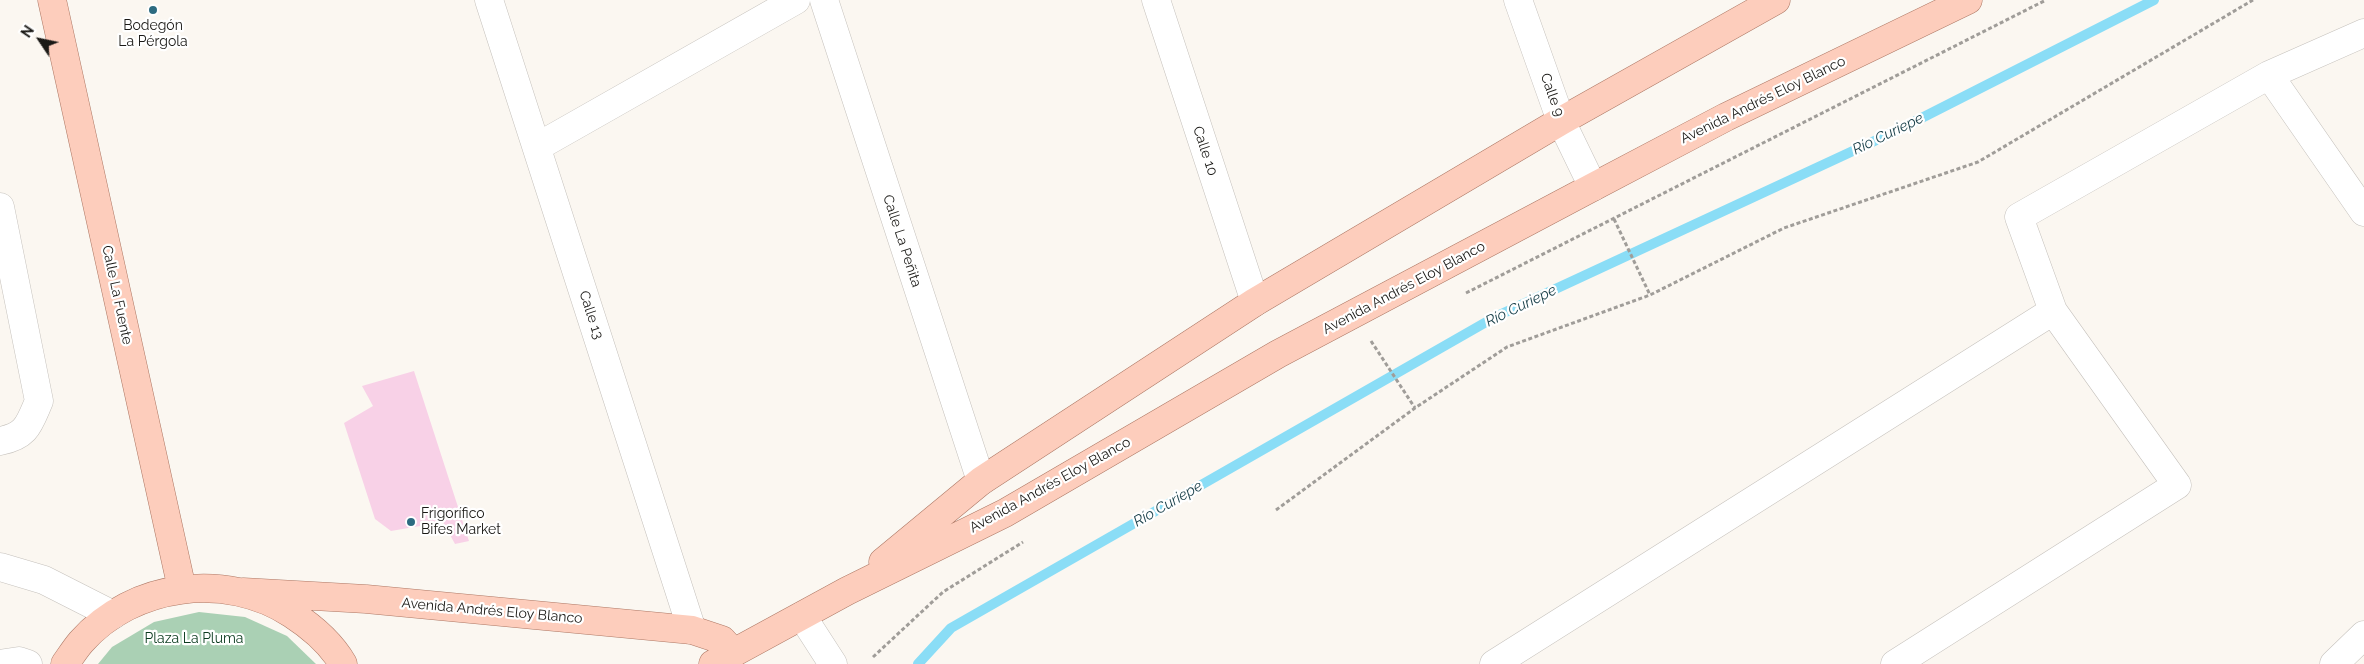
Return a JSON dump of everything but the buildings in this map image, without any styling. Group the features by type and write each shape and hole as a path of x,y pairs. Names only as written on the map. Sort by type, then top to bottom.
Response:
{"main road":[{"name":"Calle La Fuente","path":"52,0 182,589"},
{"name":"Avenida Andrés Eloy Blanco","path":"848,591 981,481 1255,302 1561,120 1776,0"},
{"name":"Avenida Andrés Eloy Blanco","path":"243,592 366,599 692,630 722,640 724,658 848,591 1005,513 1278,354 1593,187 1726,117 1964,1"},
{"path":"65,664 81,642 113,615 134,603 182,589 213,588 243,592 278,605 310,626 336,652 343,664"}],"street":[{"name":"Calle 13","path":"489,0 692,630"},
{"path":"537,147 796,0"},
{"name":"Calle La Peñita","path":"824,0 981,481"},
{"name":"Calle 10","path":"1156,0 1255,302"},
{"name":"Calle 9","path":"1518,0 1561,120 1593,187"},
{"path":"1896,664 2177,485 2052,311 2019,217 2269,75 2364,33"},
{"path":"2269,75 2364,212"},
{"path":"0,207 39,401 31,420 22,432 16,438 0,441"},
{"path":"1494,664 2052,311"},
{"path":"0,567 44,580 113,615"},
{"path":"802,616 833,664"},
{"path":"2334,664 2364,635"},
{"path":"0,664 19,660 28,664"}],"path":[{"path":"1458,297 2046,0"},
{"path":"1276,510 1415,408 1507,348 1650,295 1784,228 1978,162 2254,0"},
{"path":"1614,219 1650,295"},
{"path":"1362,345 1379,336"},
{"path":"1370,340 1415,408"},
{"path":"873,657 943,592 1025,541"}],"green space":[{"name":"Plaza La Pluma","path":"199,612 245,617 287,636 316,664 98,664 112,647 154,622"}],"waterway":[{"name":"Río Curiepe","path":"918,664 951,628 1495,317 1896,131 2154,0"}],"place":[{"name":"Bodegón La Pérgola","path":"153,10"},
{"name":"Frigorífico Bifes Market","path":"411,522"}]}
